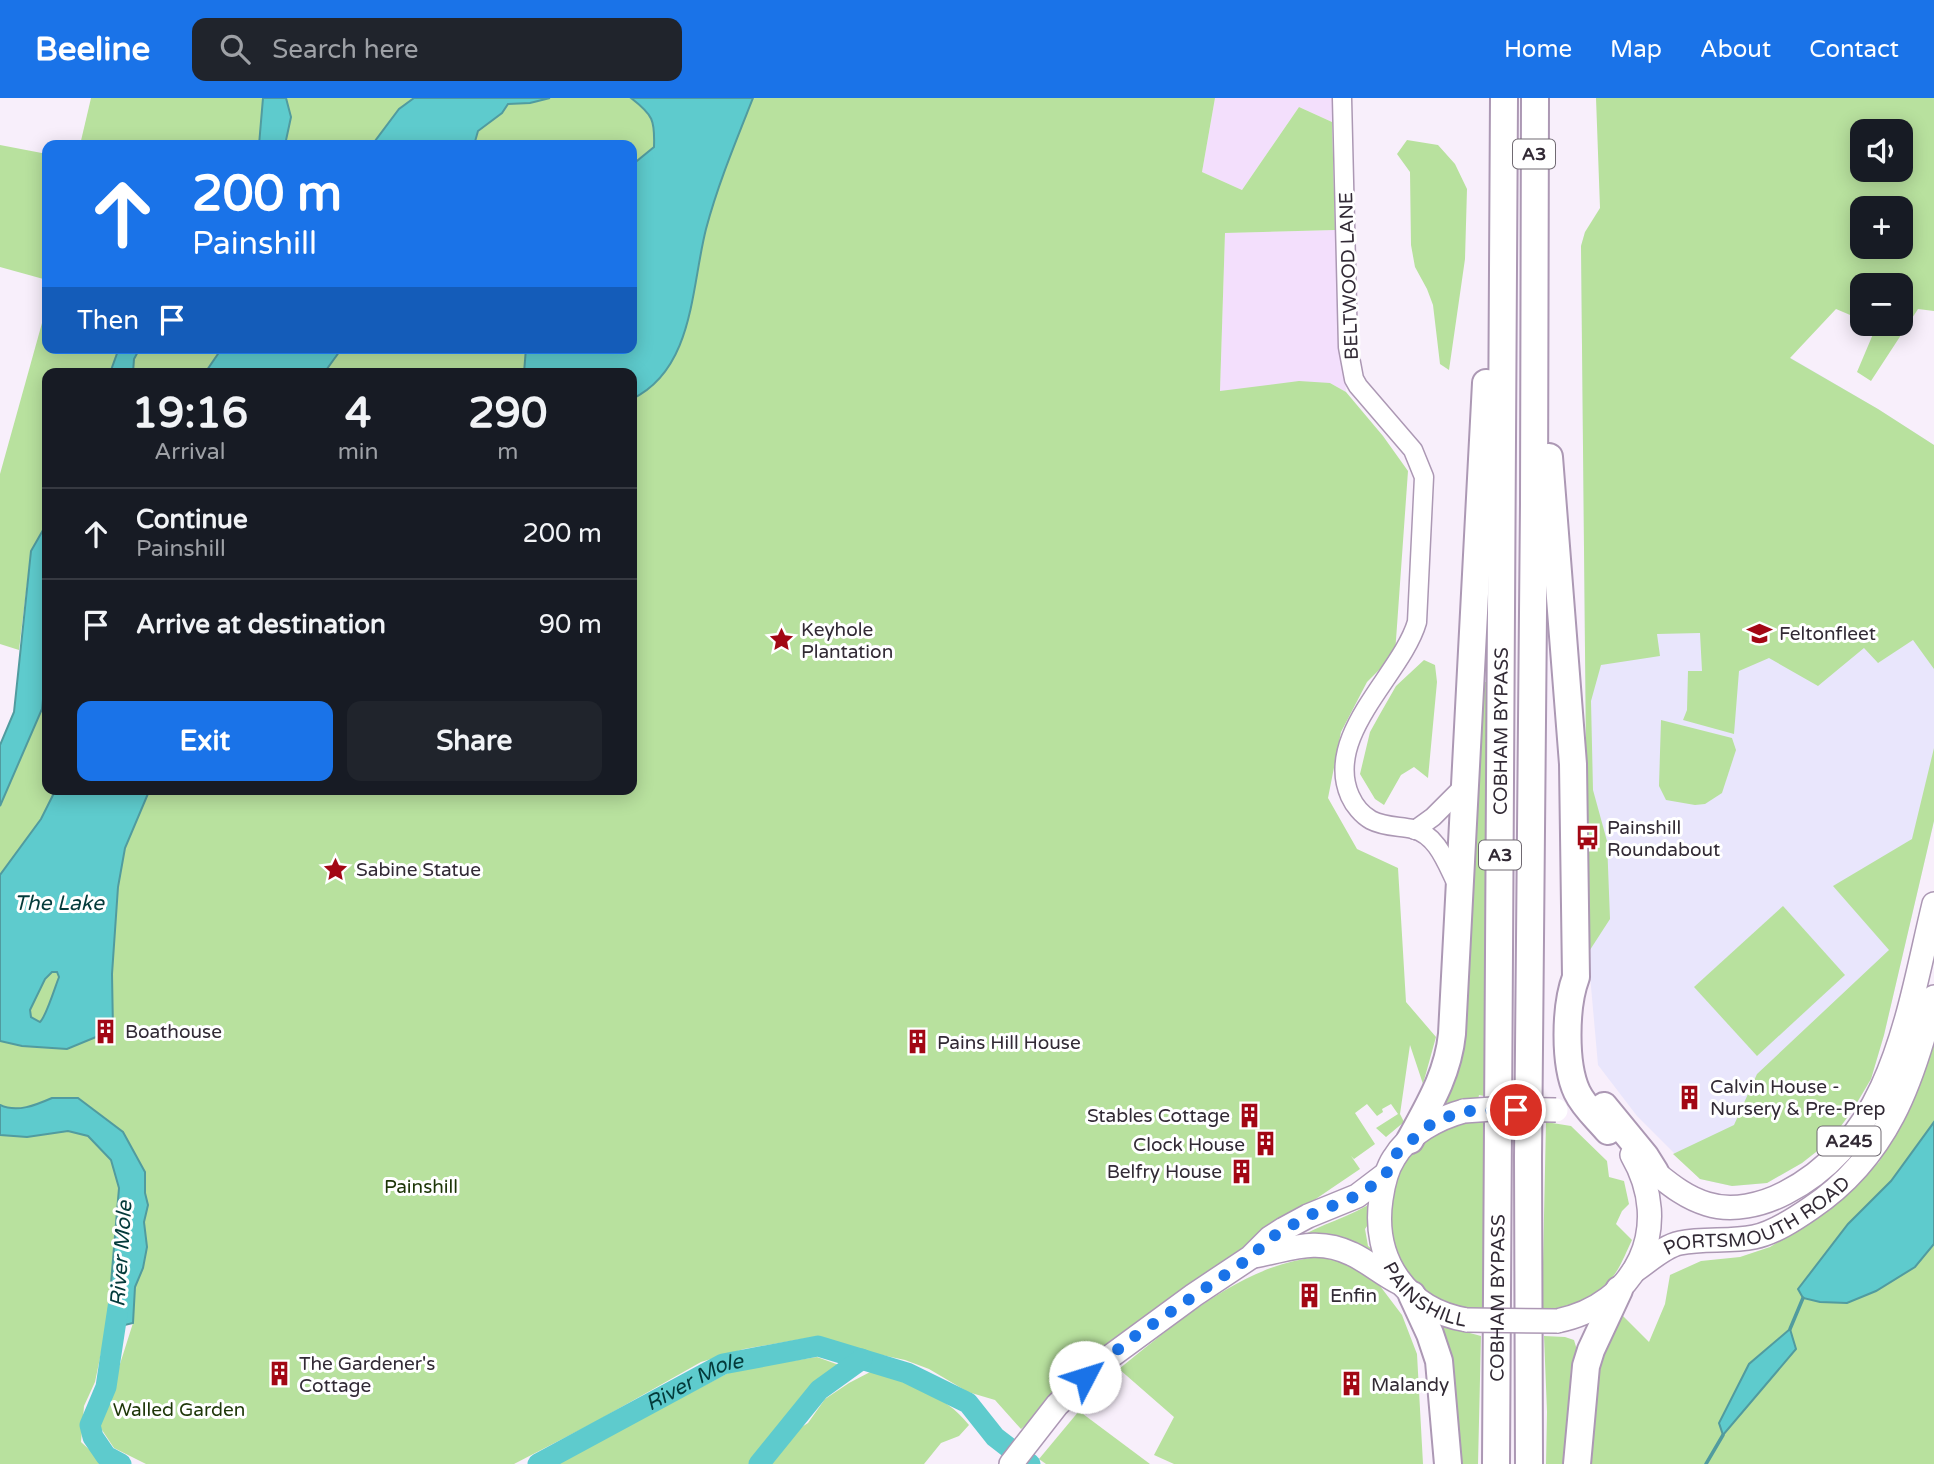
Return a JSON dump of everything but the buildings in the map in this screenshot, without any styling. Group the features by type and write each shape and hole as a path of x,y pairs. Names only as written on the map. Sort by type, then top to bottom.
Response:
{"highway":[{"name":"A3","path":"1503,250 1504,98"},
{"name":"A3","path":"1534,285 1535,98"},
{"path":"1410,1140 1440,1085 1450,1055 1489,327 1503,250"},
{"name":"COBHAM BYPASS","path":"1496,1464 1503,250"},
{"path":"1534,285 1573,764 1576,977 1581,1010 1581,1057 1586,1076 1598,1099 1655,1172"},
{"name":"COBHAM BYPASS","path":"1528,1464 1534,285"},
{"path":"1576,977 1570,994 1569,1058 1577,1091 1608,1132"},
{"path":"1577,1464 1586,1366 1591,1350 1626,1280"},
{"path":"1406,1289 1430,1334 1439,1361 1448,1464"}],"main road":[{"name":"PORTSMOUTH ROAD","path":"1632,1155 1674,1188 1711,1205 1768,1202 1807,1182 1825,1167 1859,1130 1882,1089 1894,1062 1934,904"},
{"name":"PORTSMOUTH ROAD","path":"1626,1280 1679,1243 1756,1236 1795,1219 1828,1196 1880,1140 1899,1108 1920,1053 1934,997"},
{"name":"PAINSHILL","path":"1556,1110 1585,1118 1608,1132 1632,1155 1646,1188 1649,1208 1647,1238 1640,1262 1626,1280 1591,1311 1557,1321 1467,1320 1436,1309 1406,1289 1388,1260 1380,1233 1380,1210 1386,1174 1395,1155 1410,1140 1436,1122 1464,1111 1556,1110"},
{"path":"1011,1464 1070,1391 1113,1353 1251,1257 1270,1238 1357,1196 1386,1174"},
{"path":"1251,1257 1297,1245 1326,1246 1355,1255 1406,1289"}],"street":[{"name":"BELTWOOD LANE","path":"1342,98 1348,347 1353,379 1413,450 1424,477 1417,622 1409,642 1357,722 1351,739 1346,781 1352,800 1366,817 1385,825 1415,830"},
{"path":"1460,889 1436,845 1415,830 1433,817 1463,787"}],"shaded area":[{"path":"1215,98 1333,98 1332,122 1299,107 1242,190 1202,172"},
{"path":"1335,230 1346,392 1330,383 1220,392 1225,233"},
{"name":"Feltonfleet","path":"1585,232 1596,244 1878,409 1934,445 1934,821 1884,1035 1871,1079 1830,1141 1802,1163 1767,1183 1732,1186 1700,1179 1637,1116 1598,1065 1588,953 1581,246"}],"green space":[{"path":"91,98 263,98 259,140 81,140"},
{"name":"Painshill","path":"286,98 1215,98 1202,172 1242,190 1299,107 1332,122 1335,230 1225,233 1220,391 1299,381 1330,383 1346,392 1408,471 1395,654 1367,682 1341,732 1328,798 1357,849 1398,868 1406,1002 1436,1037 1423,1084 1410,1045 1400,1114 1404,1122 1386,1137 1376,1128 1398,1114 1391,1104 1377,1116 1367,1104 1355,1113 1375,1144 1354,1159 1351,1156 1360,1169 1192,1283 1021,1429 995,1400 968,1392 929,1369 819,1336 744,1349 701,1362 514,1464 146,1464 114,1448 100,1427 133,1323 135,1287 143,1268 147,1247 144,1222 148,1205 145,1172 52,1098 20,1108 0,1105 0,806 42,709 42,795 637,795 637,368 133,368 137,354 637,354 637,140 286,140 291,117"},
{"path":"1596,98 1934,98 1934,311 1918,309 1913,317 1913,273 1850,273 1850,315 1836,309 1790,358 1934,445 1934,669 1913,640 1878,663 1864,648 1818,686 1769,658 1739,671 1734,734 1683,720 1687,710 1688,671 1702,671 1700,633 1657,634 1660,656 1601,665 1591,701 1593,790 1607,841 1610,919 1588,953 1581,246 1585,232 1600,208"},
{"path":"1407,140 1438,145 1455,164 1467,189 1465,259 1449,370 1440,364 1433,305 1415,267 1411,245 1410,172 1397,154"},
{"path":"0,145 42,153 42,279 0,267"},
{"path":"42,323 42,354 117,354 112,368 42,368 42,532 31,551 19,650 0,644 0,474"},
{"path":"1872,336 1900,336 1871,381 1857,372"},
{"path":"1424,660 1435,665 1437,682 1428,778 1414,767 1401,775 1384,805 1375,799 1360,774 1370,732 1396,686"},
{"path":"1478,682 1488,682 1484,1096 1479,1095 1478,1100 1439,1111"},
{"path":"1661,720 1732,738 1736,750 1722,793 1705,804 1666,800 1659,786"},
{"path":"1934,748 1934,821 1884,1035 1871,1079 1830,1141 1802,1163 1767,1183 1732,1186 1700,1179 1673,1154 1734,1125 1757,1074 1889,950 1833,886 1912,839"},
{"path":"1783,906 1845,975 1757,1056 1694,987"},
{"path":"1934,1039 1934,1122 1891,1181 1848,1224 1798,1289 1876,1291 1915,1267 1934,1244 1934,1464 1587,1464 1590,1391 1606,1341 1623,1316 1649,1342 1665,1304 1670,1275 1701,1261 1740,1257 1770,1247 1830,1210 1879,1162 1919,1088"},
{"path":"1462,1121 1484,1122 1485,1309 1454,1307 1431,1297 1409,1272 1389,1237 1390,1196 1404,1159 1423,1140"},
{"path":"1546,1122 1571,1126 1607,1161 1609,1177 1624,1181 1629,1204 1616,1224 1632,1240 1617,1270 1604,1286 1579,1301 1542,1310"},
{"path":"68,1131 88,1136 111,1160 119,1188 108,1319 95,1382 84,1406 81,1442 105,1464 0,1464 0,1135 27,1137"},
{"path":"1376,1200 1374,1216 1365,1229 1368,1246 1378,1253 1382,1266 1294,1240 1356,1211"},
{"path":"1319,1257 1353,1264 1374,1278 1402,1315 1417,1354 1423,1464 1174,1464 1154,1455 1174,1417 1119,1369 1187,1315 1238,1283 1291,1262"},
{"path":"1429,1317 1455,1329 1481,1336 1478,1464 1462,1464 1452,1365"},
{"path":"1544,1336 1574,1340 1577,1350 1571,1367 1566,1464 1546,1464"},
{"path":"817,1357 839,1365 799,1399 777,1433 749,1464 554,1464 734,1370"},
{"path":"878,1370 938,1398 969,1425 959,1436 941,1443 924,1464 767,1464 791,1434 808,1423 825,1399 849,1383"},
{"path":"1079,1411 1150,1464 1046,1464 1039,1459"}],"water":[{"path":"263,98 286,98 291,117 286,140 259,140"},
{"path":"414,98 550,98 530,103 508,104 502,113 478,131 475,140 376,140 399,109"},
{"path":"631,98 753,98 711,212 687,325 679,348 668,368 652,386 637,396 637,368 524,368 526,354 637,354 637,161 654,147 653,124 644,109"},
{"path":"117,354 137,354 133,368 112,368"},
{"path":"218,354 338,354 328,368 208,368"},
{"path":"42,532 42,709 0,806 0,745 14,712 31,551"},
{"name":"The Lake","path":"53,795 147,795 125,848 118,887 112,974 113,1030 67,1049 22,1046 0,1041 0,875 41,819","holes":["52,972 57,972 59,977 48,1008 40,1022 31,1017 30,1010 45,979"]},
{"path":"52,1098 78,1098 123,1132 145,1172 148,1205 144,1222 147,1247 143,1268 135,1287 133,1323 117,1327 108,1319 119,1188 111,1160 88,1136 68,1131 27,1137 0,1135 0,1105 20,1108"},
{"path":"1934,1122 1934,1244 1915,1267 1876,1291 1847,1303 1803,1298 1798,1289 1848,1224 1891,1181"},
{"path":"1790,1329 1796,1349 1723,1435 1719,1423 1749,1364"}],"waterway":[{"path":"1790,1329 1803,1298"},
{"name":"River Mole","path":"119,1301 106,1387 90,1425 93,1437 106,1456 121,1464"},
{"name":"River Mole","path":"538,1464 723,1364 818,1346 907,1373 968,1403 995,1437 1030,1464"},
{"name":"River Mole","path":"759,1464 819,1390 862,1359"},
{"path":"1706,1464 1723,1435"}],"place":[{"name":"Feltonfleet","path":"1759,633"},
{"name":"Keyhole Plantation","path":"781,640"},
{"name":"Painshill Roundabout","path":"1587,838"},
{"name":"Sabine Statue","path":"336,869"},
{"name":"Boathouse","path":"105,1031"},
{"name":"Pains Hill House","path":"917,1042"},
{"name":"Calvin House - Nursery & Pre-Prep","path":"1690,1097"},
{"name":"Stables Cottage","path":"1250,1115"},
{"name":"Clock House","path":"1265,1144"},
{"name":"Belfry House","path":"1242,1171"},
{"name":"Enfin","path":"1310,1295"},
{"name":"The Gardener's Cottage","path":"279,1374"},
{"name":"Malandy","path":"1351,1384"}],"route":[{"path":"1085,1377 1128,1341 1251,1257 1270,1238 1308,1216 1363,1193 1386,1174 1395,1155 1428,1126 1464,1111 1516,1110"}],"park label":[{"name":"Walled Garden","path":"179,1409"}]}
